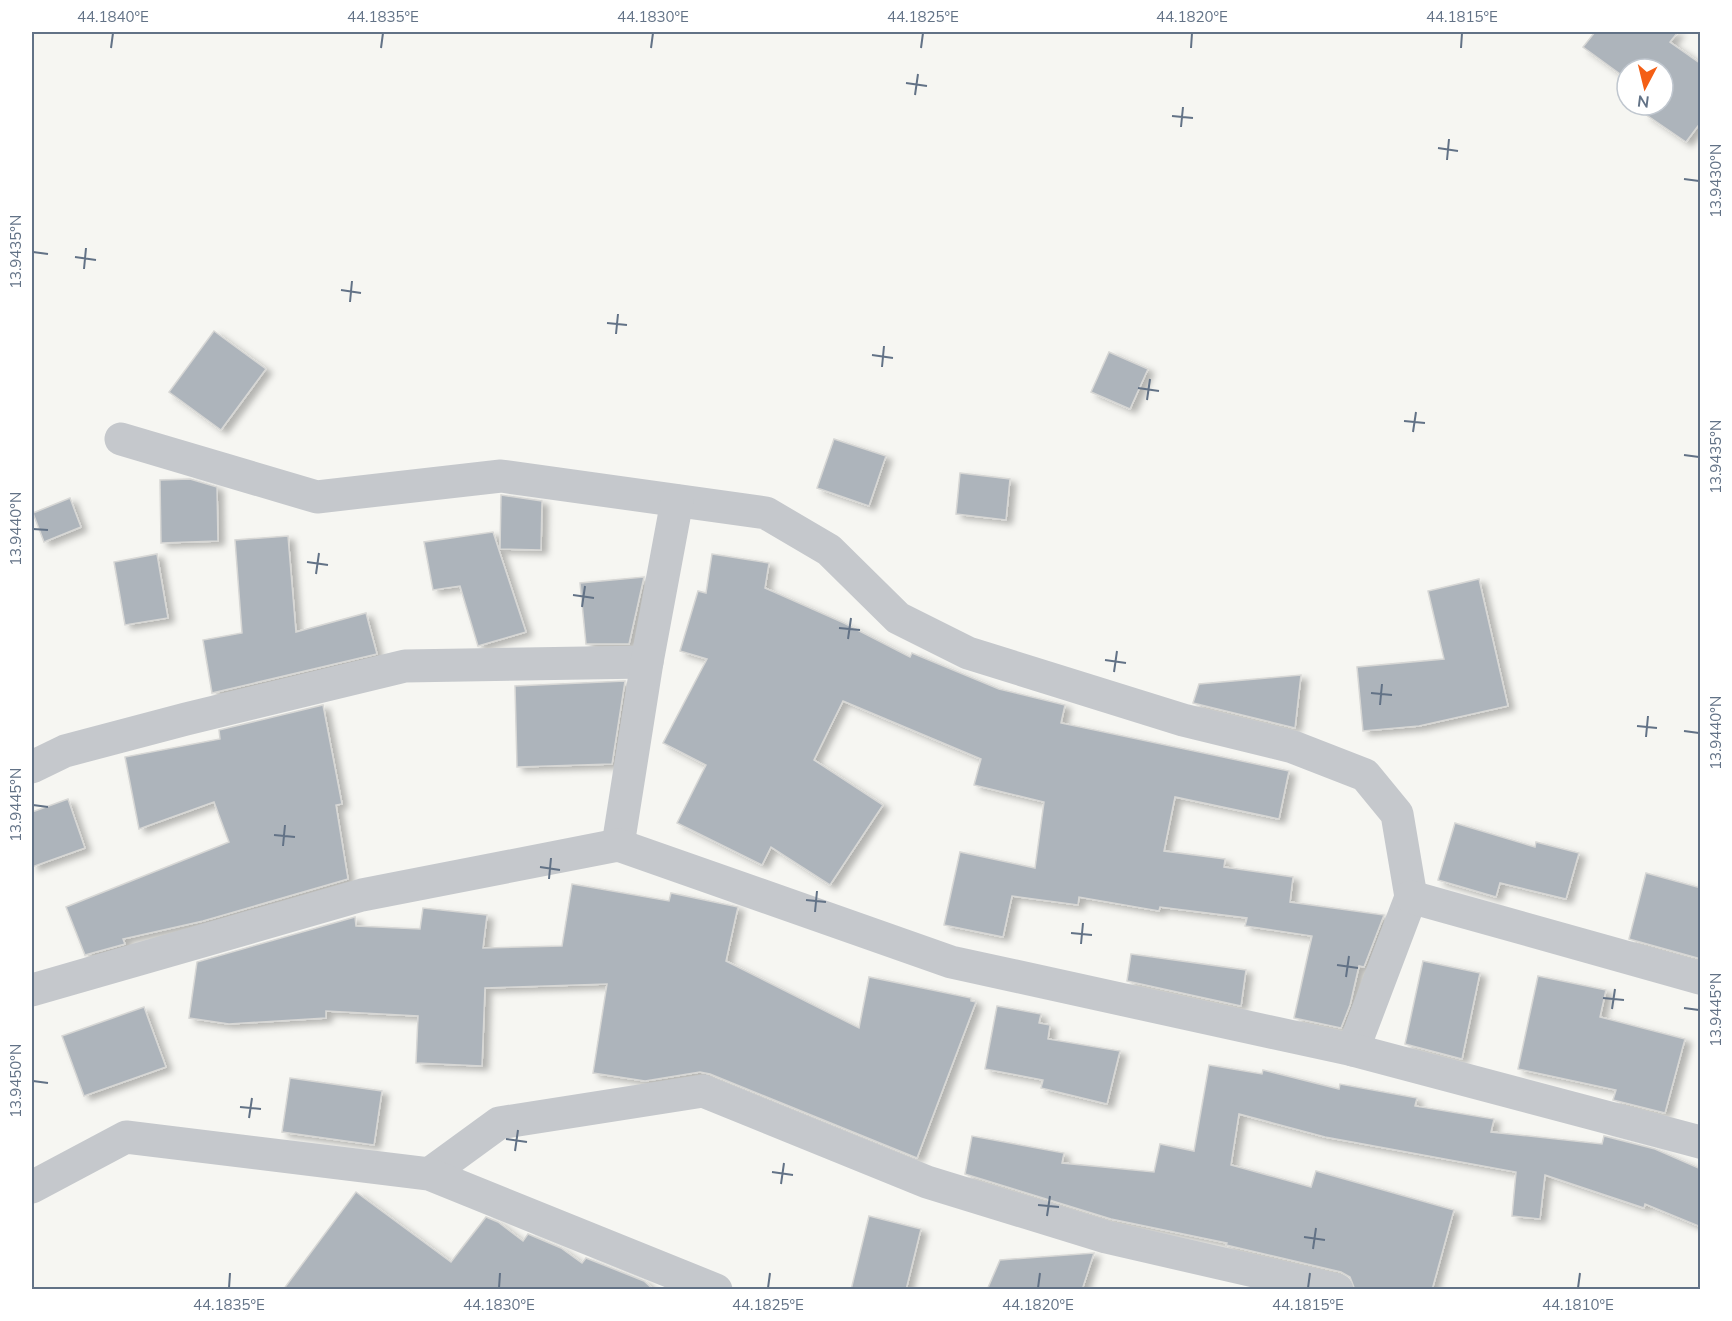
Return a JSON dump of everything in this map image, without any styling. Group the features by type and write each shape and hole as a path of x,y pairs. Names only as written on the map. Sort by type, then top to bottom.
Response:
{"street":[{"path":"121,439 317,497 501,476 766,513 830,550 898,618 968,653 1183,720 1293,747 1365,775 1397,814 1411,897 1353,1050"},
{"path":"618,845 647,662 677,501"},
{"path":"32,767 65,751 405,666 647,662"},
{"path":"32,990 362,895 618,845 951,963 1353,1050 1701,1142"},
{"path":"1411,897 1701,978"},
{"path":"429,1174 500,1123 703,1091 938,1185 1106,1237 1337,1290"},
{"path":"32,1187 126,1137 429,1174 716,1290"}],"building":[{"path":"1595,32 1678,32 1670,42 1701,64 1701,122 1686,142 1649,117 1675,117 1675,57 1615,57 1615,70 1583,47"},
{"path":"214,331 266,369 221,430 169,392"},
{"path":"1109,352 1148,369 1130,409 1091,392"},
{"path":"834,439 886,456 869,506 817,488"},
{"path":"960,473 1010,479 1006,520 956,514"},
{"path":"190,479 217,487 218,541 161,543 160,480"},
{"path":"501,495 542,501 541,550 500,549"},
{"path":"70,498 81,527 44,542 33,513"},
{"path":"493,532 526,632 478,646 460,586 433,590 424,542"},
{"path":"288,536 296,632 366,613 377,654 212,693 203,640 242,633 235,540"},
{"path":"157,554 168,618 125,625 114,562"},
{"path":"712,554 769,563 765,588 844,623 910,657 912,653 999,689 1065,705 1061,723 1289,771 1279,819 1175,797 1164,851 1225,859 1224,867 1293,877 1290,902 1384,915 1364,967 1359,966 1350,1005 1341,1028 1294,1018 1312,936 1245,926 1247,918 1160,907 1159,911 1079,897 1078,905 1012,896 1003,937 944,925 960,852 1035,868 1044,802 974,785 981,759 843,701 814,760 883,805 830,885 771,847 762,865 677,823 706,765 663,743 707,659 680,651 698,591 706,593"},
{"path":"644,577 629,644 586,644 580,583"},
{"path":"1479,579 1508,706 1419,726 1363,731 1357,667 1444,659 1428,591"},
{"path":"1301,675 1295,728 1193,703 1199,684"},
{"path":"625,681 612,764 517,767 515,686"},
{"path":"323,705 342,804 336,805 348,879 203,921 123,939 125,944 85,955 66,907 229,842 214,802 139,829 125,757 220,739 219,730"},
{"path":"68,799 85,848 32,867 32,812"},
{"path":"1455,823 1535,847 1536,842 1579,853 1566,899 1500,883 1496,897 1438,880"},
{"path":"1646,873 1701,888 1701,959 1629,939"},
{"path":"572,884 669,901 671,893 738,907 726,961 859,1028 869,977 971,998 971,1001 976,1002 917,1158 710,1074 700,1072 645,1081 593,1073 607,984 485,988 482,1066 416,1063 418,1016 326,1011 326,1018 229,1024 189,1018 197,962 355,917 356,926 420,929 423,908 487,915 483,948 562,946"},
{"path":"1131,954 1246,970 1241,1006 1127,981"},
{"path":"1423,961 1480,973 1462,1059 1405,1044"},
{"path":"1538,976 1606,990 1600,1017 1685,1039 1665,1113 1613,1100 1616,1090 1518,1069"},
{"path":"997,1006 1041,1014 1039,1023 1050,1025 1048,1039 1120,1051 1107,1104 1041,1088 1043,1080 985,1069"},
{"path":"144,1007 166,1067 84,1096 62,1036"},
{"path":"1209,1065 1262,1074 1263,1070 1339,1089 1340,1084 1417,1098 1415,1106 1494,1119 1491,1132 1602,1144 1604,1136 1655,1149 1701,1169 1701,1227 1645,1204 1644,1208 1545,1175 1540,1219 1512,1216 1516,1172 1325,1137 1239,1114 1231,1165 1311,1187 1316,1171 1454,1210 1432,1290 1355,1290 1350,1277 1341,1272 1226,1245 1227,1243 1111,1219 965,1174 972,1136 1064,1153 1062,1163 1154,1172 1160,1144 1194,1151"},
{"path":"290,1078 382,1091 374,1145 282,1132"},
{"path":"356,1192 451,1262 486,1217 498,1222 523,1241 528,1234 561,1248 582,1263 586,1258 644,1281 654,1290 283,1290"},
{"path":"869,1216 921,1229 906,1290 851,1290"},
{"path":"1094,1253 1082,1290 987,1290 1000,1260"}]}
